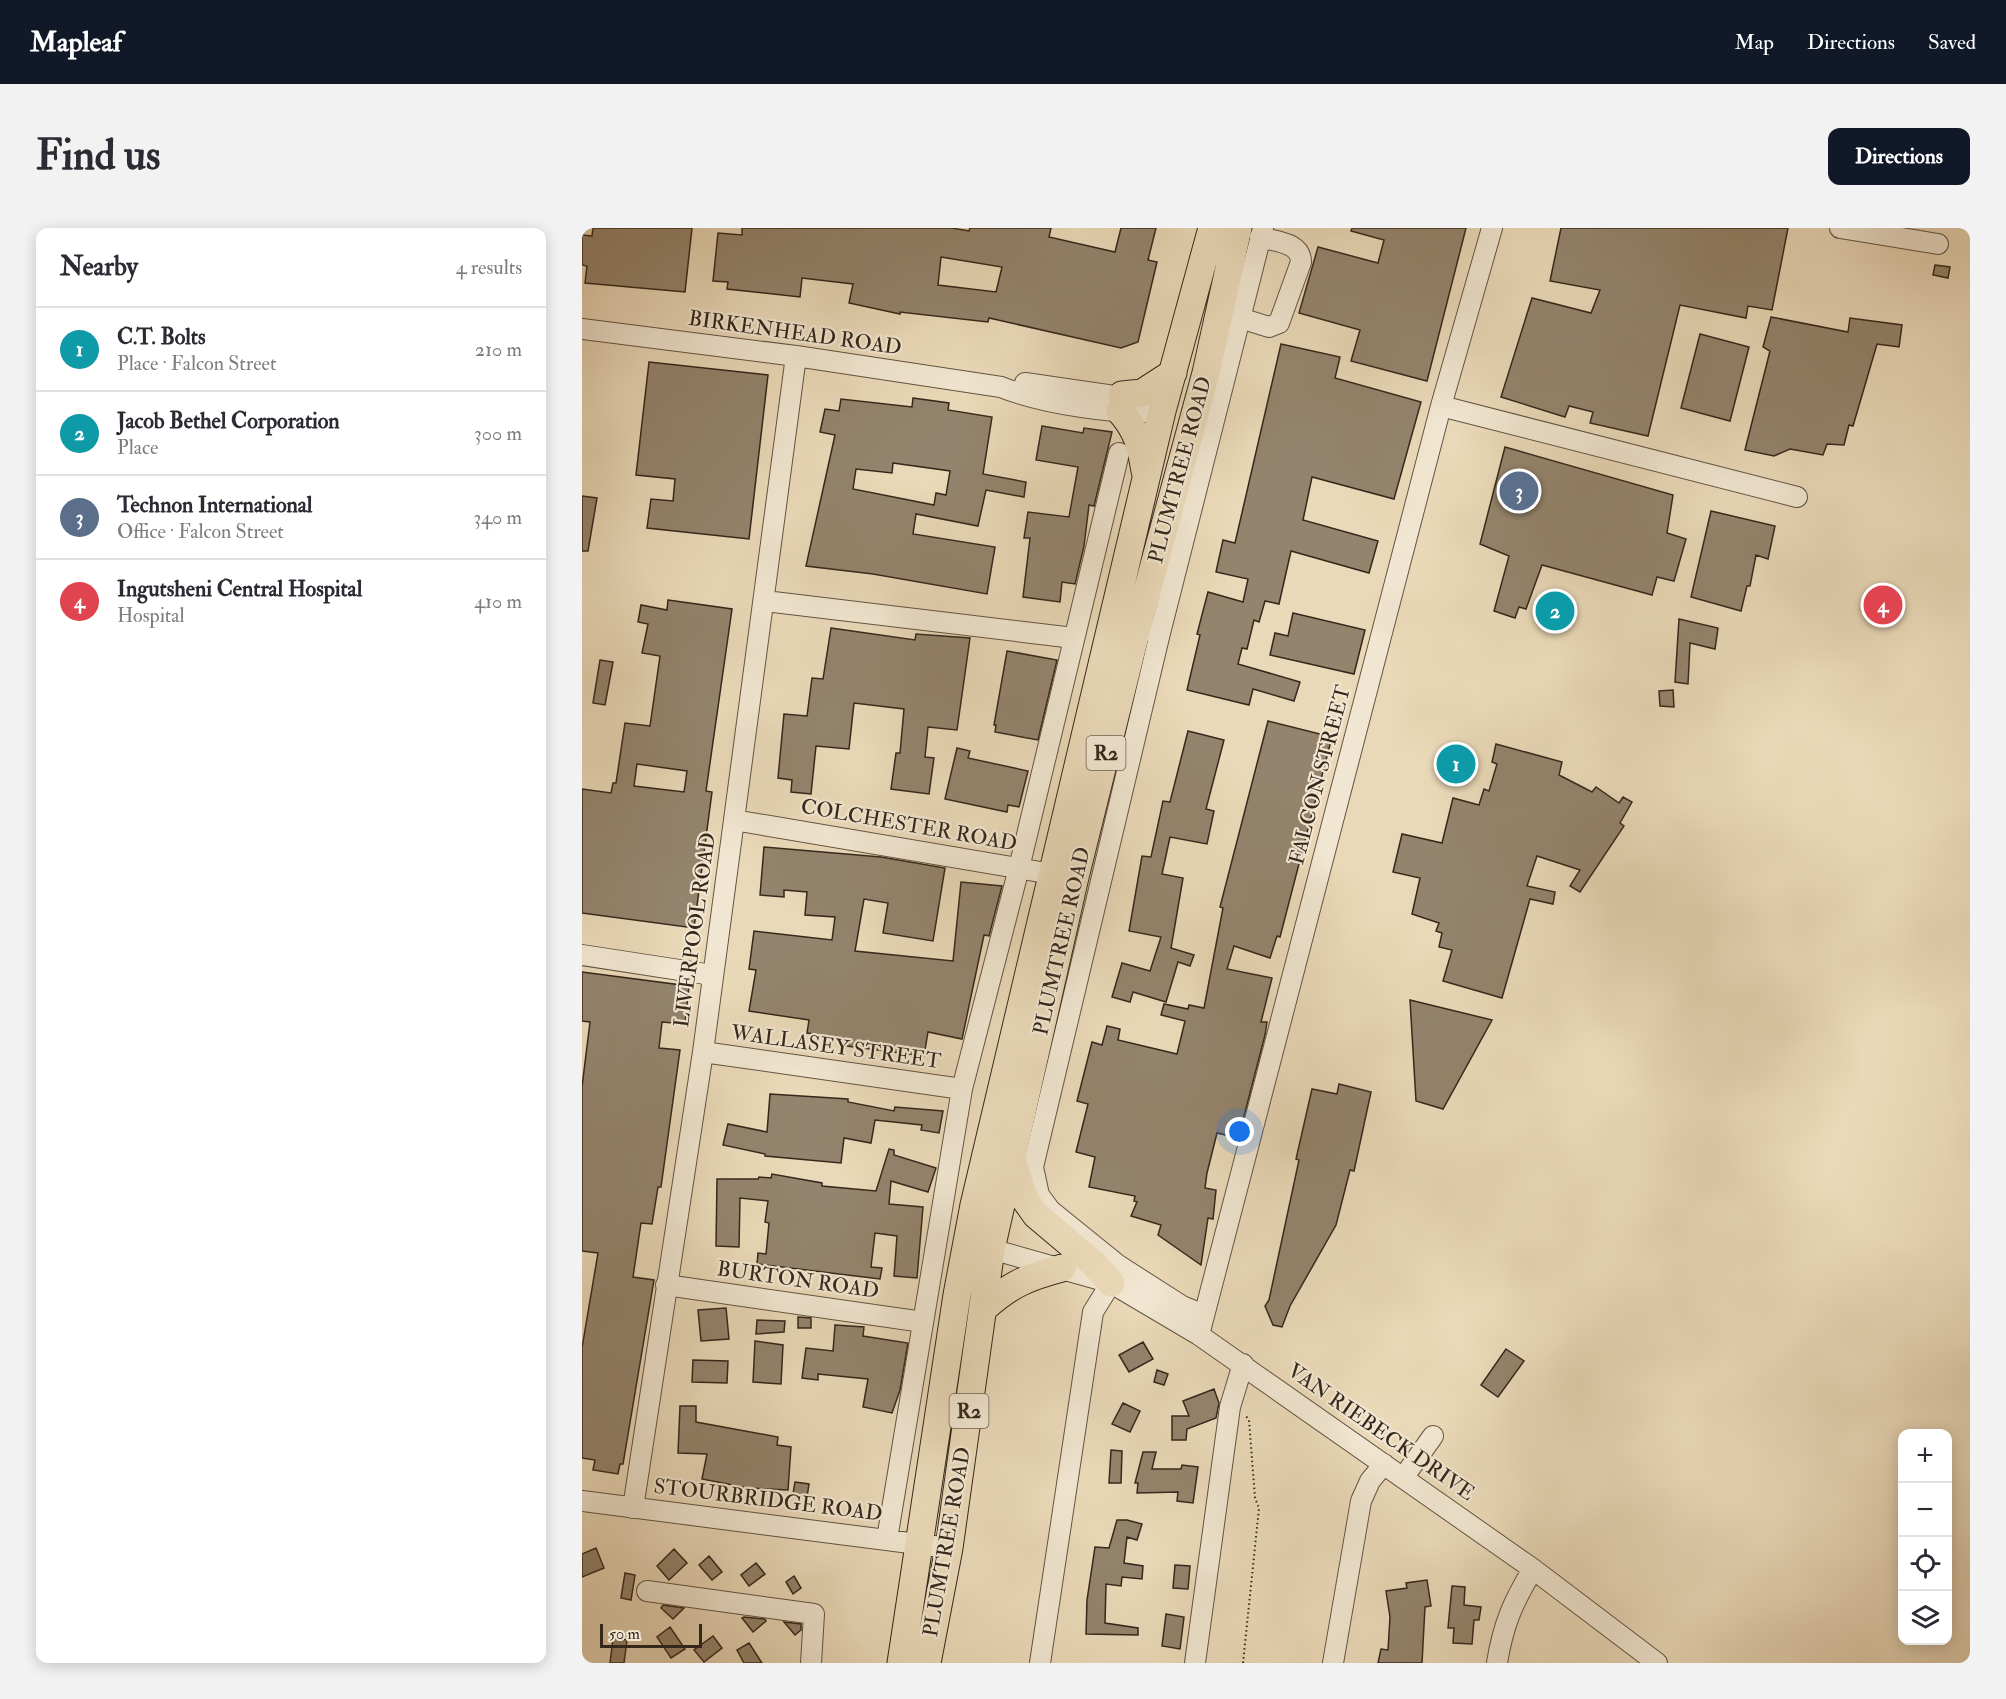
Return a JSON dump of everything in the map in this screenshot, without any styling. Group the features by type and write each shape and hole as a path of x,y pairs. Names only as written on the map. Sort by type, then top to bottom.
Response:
{"highway":[{"name":"PLUMTREE ROAD","path":"927,1663 949,1548 991,1249 1012,1160 1063,876 1110,638 1162,411 1212,228"},
{"name":"PLUMTREE ROAD","path":"901,1663 957,1295 974,1205 1063,876 1148,630 1184,457 1206,373 1254,231"},
{"path":"1146,478 1138,437 1121,403 1142,393 1173,373"},
{"path":"1184,457 1175,425 1162,411 1206,373"},
{"path":"1012,1160 1024,1198 1036,1215 1094,1263 1111,1284"},
{"path":"957,1295 975,1264 991,1249 979,1228 974,1205"},
{"path":"984,1308 1006,1288 1035,1275 1062,1268"}],"street":[{"name":"FALCON STREET","path":"1199,1335 1441,406 1492,228"},
{"path":"1840,228 1938,244"},
{"path":"1204,1315 1182,1306 1118,1265 1050,1210 1039,1196 1033,1167 1148,630 1240,318 1254,231 1295,247 1301,254 1301,262 1279,323 1269,327 1240,318"},
{"name":"BIRKENHEAD ROAD","path":"582,329 795,356 1001,387 1026,383 1162,411"},
{"name":"LIVERPOOL ROAD","path":"633,1508 703,1052 765,601 795,356"},
{"path":"1441,406 1797,497"},
{"path":"887,1539 962,1089 1019,868 1119,453"},
{"path":"765,601 1074,638"},
{"name":"COLCHESTER ROAD","path":"734,820 1063,876"},
{"path":"582,955 712,975"},
{"name":"WALLASEY STREET","path":"703,1052 962,1089"},
{"name":"VAN RIEBECK DRIVE","path":"991,1249 1111,1284 1199,1335 1533,1569 1657,1663"},
{"path":"1040,1663 1093,1312 1111,1284"},
{"name":"BURTON ROAD","path":"666,1285 923,1322"},
{"path":"1195,1663 1232,1395 1243,1364"},
{"path":"1403,1478 1433,1436"},
{"path":"1333,1663 1361,1501 1370,1481 1384,1464"},
{"name":"STOURBRIDGE ROAD","path":"582,1501 949,1548"},
{"path":"1497,1663 1503,1628 1514,1600 1533,1569"},
{"path":"647,1591 814,1614 811,1663"}],"path":[{"path":"1232,1395 1249,1420 1255,1498 1259,1508 1243,1663"}],"building":[{"path":"593,228 692,228 685,292 585,283 587,266 582,265 582,235 592,236"},
{"path":"742,228 952,228 969,231 970,228 1051,228 1049,237 1115,252 1121,228 1156,228 1148,260 1157,262 1138,342 1121,348 989,318 988,322 900,312 900,314 849,303 853,284 802,278 800,297 727,289 728,282 713,281 718,233 742,235","holes":["941,257 1002,267 996,292 938,285"]},
{"path":"1352,228 1466,228 1427,381 1351,361 1360,330 1299,313 1318,247 1378,263 1384,240 1351,231"},
{"path":"1561,228 1788,228 1772,310 1748,306 1746,318 1680,305 1648,436 1590,423 1593,412 1569,406 1565,417 1501,397 1532,298 1591,313 1600,290 1550,281"},
{"path":"1935,265 1950,267 1948,278 1933,275"},
{"path":"1771,317 1848,332 1850,318 1902,325 1899,347 1877,344 1853,426 1849,425 1844,445 1827,444 1823,455 1790,449 1774,456 1745,450 1770,351 1763,347"},
{"path":"1700,334 1749,347 1730,421 1681,408"},
{"path":"1281,344 1340,357 1335,378 1421,402 1394,499 1312,477 1303,520 1378,541 1369,573 1291,551 1279,604 1265,601 1259,622 1254,620 1247,649 1242,648 1238,664 1300,682 1294,701 1253,689 1249,705 1187,690 1200,635 1197,634 1208,592 1243,602 1248,579 1216,572 1223,540 1235,543"},
{"path":"649,362 768,375 749,539 647,528 651,499 673,501 675,479 636,475"},
{"path":"913,398 949,403 948,410 992,417 983,474 1026,482 1024,497 986,490 978,526 916,514 913,534 995,547 987,594 873,574 806,566 835,435 820,432 825,409 839,411 841,399 912,407","holes":["893,463 950,471 946,495 936,493 934,505 853,489 856,469 892,473"]},
{"path":"1042,426 1083,433 1084,428 1112,432 1094,506 1089,505 1084,546 1075,584 1062,582 1060,602 1023,597 1030,538 1024,538 1028,512 1069,517 1078,467 1036,460"},
{"path":"1505,447 1673,495 1667,533 1686,539 1674,581 1657,577 1652,595 1542,565 1526,609 1519,607 1515,618 1494,611 1509,556 1480,544"},
{"path":"582,496 597,498 588,551 582,551"},
{"path":"1711,511 1775,526 1768,559 1756,555 1750,586 1747,586 1741,611 1691,597"},
{"path":"668,600 732,609 706,791 712,792 694,928 582,913 582,789 611,793 613,783 616,783 625,723 650,726 660,656 642,653 648,624 638,622 641,605 667,610","holes":["637,764 687,771 684,792 634,786"]},
{"path":"1293,613 1365,630 1354,674 1270,655 1275,633 1288,636"},
{"path":"1679,619 1718,628 1715,649 1690,643 1688,684 1675,682"},
{"path":"831,628 915,640 916,634 970,638 957,730 928,727 925,757 934,758 929,794 891,789 896,753 900,753 904,709 854,703 849,749 816,746 811,794 791,792 792,780 778,778 784,714 807,716 812,678 823,679"},
{"path":"1007,651 1057,660 1038,740 995,732 996,725 994,725"},
{"path":"600,660 613,662 605,705 593,703"},
{"path":"1673,690 1674,707 1660,706 1659,691"},
{"path":"1268,721 1332,737 1280,937 1277,936 1270,958 1234,946 1227,969 1272,978 1261,1022 1267,1022 1265,1035 1243,1120 1233,1120 1230,1136 1217,1133 1207,1173 1205,1188 1216,1190 1213,1219 1208,1218 1201,1265 1158,1235 1161,1225 1131,1216 1137,1202 1134,1201 1135,1196 1089,1187 1095,1157 1076,1152 1088,1104 1077,1101 1092,1042 1102,1045 1107,1026 1120,1029 1118,1040 1177,1054 1185,1021 1161,1015 1164,1004 1188,1009 1189,1005 1204,1008 1223,908 1220,907"},
{"path":"1188,731 1224,740 1206,809 1214,811 1207,844 1170,837 1162,874 1183,878 1171,948 1194,955 1190,966 1178,962 1166,1002 1133,992 1130,1002 1112,997 1122,963 1150,971 1161,937 1129,931 1142,856 1151,857 1163,801 1170,802"},
{"path":"1496,744 1562,762 1559,775 1592,792 1596,787 1619,803 1623,797 1632,802 1620,823 1624,826 1580,892 1570,886 1580,870 1537,856 1527,886 1555,892 1553,904 1530,899 1502,998 1443,981 1452,950 1439,947 1442,933 1436,931 1439,923 1412,914 1420,878 1393,872 1402,834 1442,843 1453,798 1479,805 1484,789 1489,791 1497,764 1492,762"},
{"path":"957,748 970,751 968,758 1028,771 1019,807 1008,805 1007,812 945,799"},
{"path":"1450,749 1471,752 1463,781 1442,776"},
{"path":"764,847 881,857 945,868 933,941 883,933 888,903 864,899 855,951 953,961 961,882 1002,886 989,936 984,935 962,1039 928,1032 924,1056 847,1046 848,1039 807,1033 809,1020 749,1011 756,970 749,969 754,931 832,940 835,917 805,915 807,892 784,890 784,897 760,895"},
{"path":"582,972 689,986 685,1024 662,1022 659,1048 680,1050 661,1187 658,1187 652,1224 641,1223 633,1277 654,1280 623,1464 620,1464 618,1474 593,1470 595,1460 582,1458 582,1348 598,1253 582,1251 582,1087 590,1022 582,1021"},
{"path":"1410,1000 1492,1020 1443,1109 1416,1101"},
{"path":"1339,1084 1371,1092 1354,1171 1350,1170 1336,1225 1290,1306 1282,1327 1273,1325 1265,1306 1269,1300 1312,1089 1337,1094"},
{"path":"770,1094 848,1099 848,1102 894,1111 895,1107 943,1111 939,1133 921,1130 922,1125 875,1120 871,1143 844,1138 841,1163 765,1156 765,1154 723,1145 728,1124 767,1132"},
{"path":"889,1149 894,1150 894,1155 936,1168 928,1192 891,1181 889,1204 923,1207 917,1278 894,1276 897,1236 875,1233 871,1267 882,1268 880,1279 757,1264 758,1253 766,1254 769,1223 765,1222 768,1201 740,1198 739,1247 716,1246 717,1179 771,1178 772,1174 822,1183 822,1186 876,1191"},
{"path":"726,1308 729,1339 701,1341 698,1310"},
{"path":"798,1317 811,1318 811,1328 798,1328"},
{"path":"757,1320 785,1321 784,1332 756,1334"},
{"path":"835,1325 864,1327 863,1336 908,1343 900,1390 892,1413 863,1407 868,1379 818,1374 818,1380 802,1378 806,1348 833,1351"},
{"path":"755,1341 783,1345 781,1384 753,1382"},
{"path":"1143,1342 1153,1359 1129,1372 1119,1355"},
{"path":"1506,1349 1524,1361 1498,1397 1481,1385"},
{"path":"693,1360 728,1361 727,1383 692,1382"},
{"path":"1157,1370 1168,1374 1164,1385 1154,1382"},
{"path":"1214,1389 1219,1403 1216,1418 1187,1429 1186,1440 1172,1440 1172,1416 1189,1416 1183,1401"},
{"path":"1123,1403 1140,1411 1130,1432 1112,1424"},
{"path":"680,1406 696,1406 696,1422 778,1437 777,1445 791,1447 788,1490 748,1488 702,1479 707,1454 678,1453"},
{"path":"1111,1450 1122,1451 1121,1483 1109,1483"},
{"path":"1143,1452 1156,1452 1152,1469 1181,1469 1182,1465 1198,1467 1193,1503 1177,1501 1178,1492 1137,1493 1138,1483 1135,1483"},
{"path":"795,1482 809,1484 807,1497 793,1494"},
{"path":"1117,1520 1142,1524 1137,1540 1127,1537 1124,1563 1143,1566 1142,1579 1122,1577 1121,1586 1106,1584 1105,1623 1138,1628 1138,1635 1086,1634 1087,1600 1095,1547 1109,1548"},
{"path":"596,1548 604,1568 582,1577 582,1554"},
{"path":"674,1549 687,1563 669,1580 657,1566"},
{"path":"709,1556 722,1572 712,1580 699,1565"},
{"path":"756,1563 765,1574 749,1586 741,1575"},
{"path":"1175,1565 1190,1566 1188,1589 1173,1588"},
{"path":"625,1573 635,1575 631,1600 621,1598"},
{"path":"794,1576 801,1588 793,1594 786,1582"},
{"path":"1427,1580 1431,1606 1425,1607 1422,1663 1378,1663 1381,1649 1388,1650 1390,1617 1386,1591 1407,1588 1406,1583"},
{"path":"1452,1586 1465,1587 1464,1605 1481,1607 1479,1620 1474,1620 1472,1644 1453,1643 1454,1628 1448,1628"},
{"path":"663,1605 684,1608 673,1619 661,1608"},
{"path":"1166,1614 1184,1617 1180,1649 1162,1646"},
{"path":"742,1618 766,1621 753,1632"},
{"path":"784,1622 801,1624 801,1630 795,1635"},
{"path":"670,1627 685,1649 671,1658 657,1637"},
{"path":"713,1636 722,1648 704,1662 694,1650"},
{"path":"613,1638 627,1640 624,1663 610,1663"},
{"path":"749,1643 762,1663 744,1663 737,1650"}],"place":[{"name":"Technon International","path":"1519,491"},
{"name":"Ingutsheni Central Hospital","path":"1883,605"},
{"name":"Jacob Bethel Corporation","path":"1555,611"},
{"name":"C.T. Bolts","path":"1456,764"}]}
